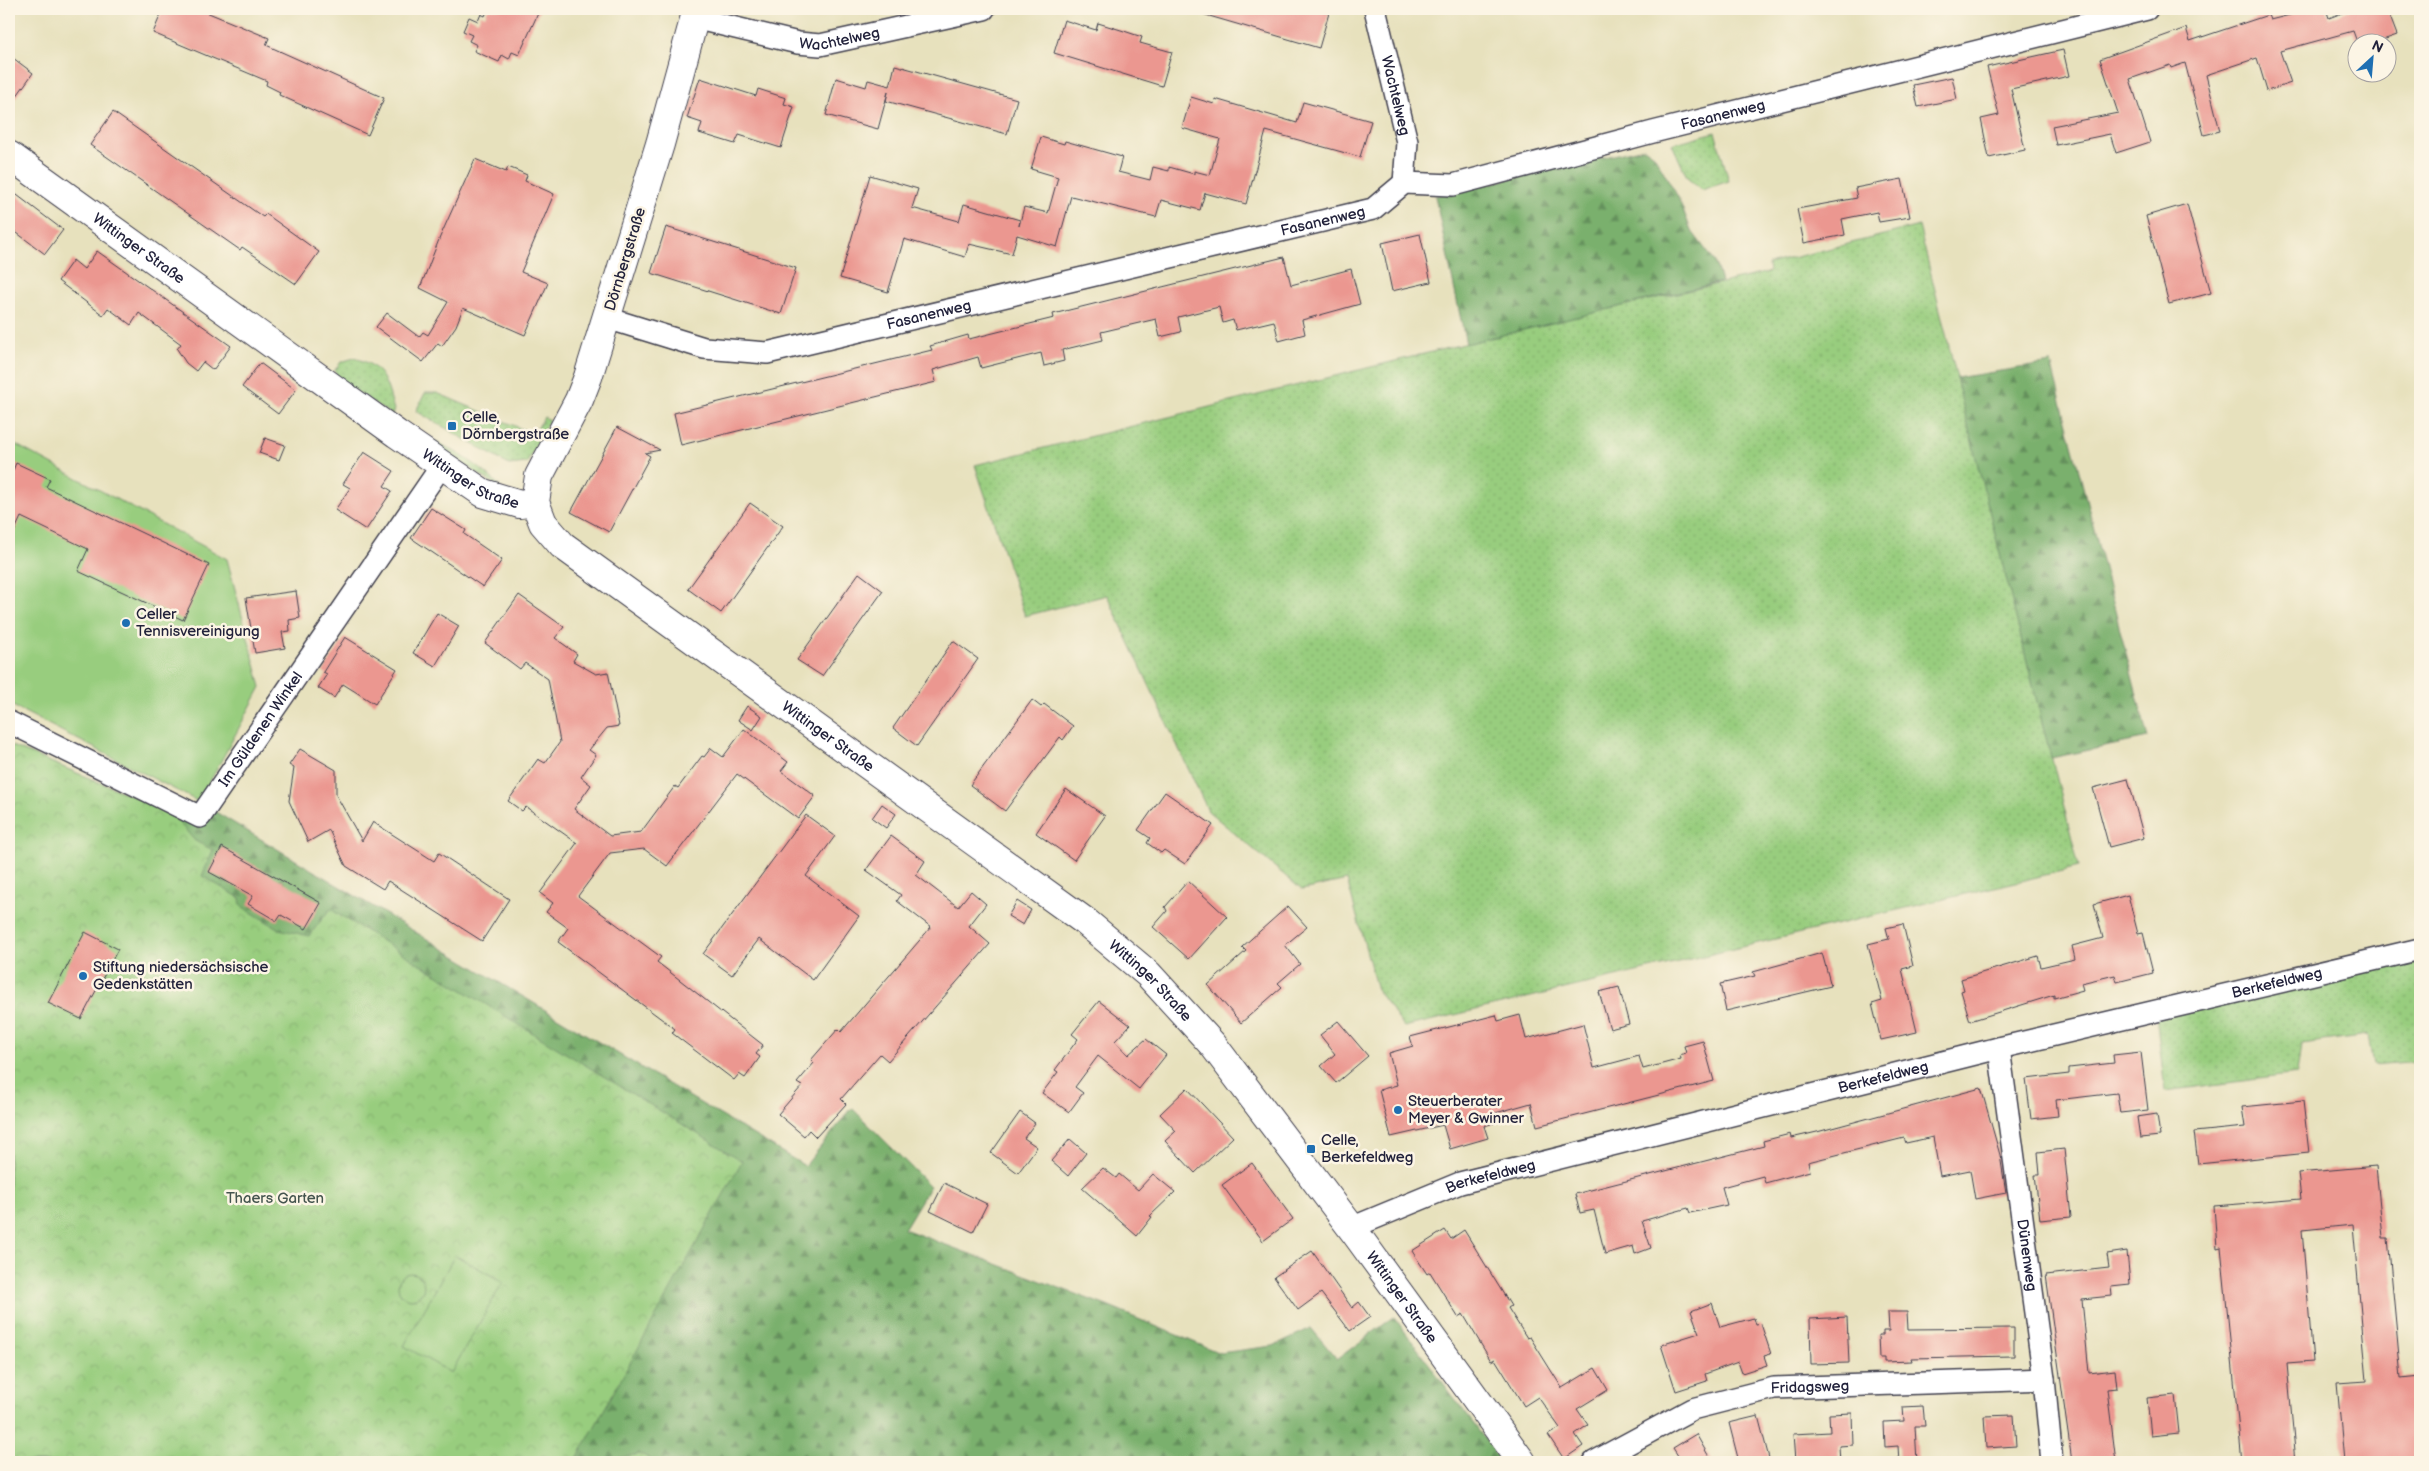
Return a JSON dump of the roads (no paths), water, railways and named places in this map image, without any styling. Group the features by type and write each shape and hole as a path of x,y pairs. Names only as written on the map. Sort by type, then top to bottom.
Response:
{"main road":[{"name":"Dörnbergstraße","path":"535,502 539,476 579,400 607,318 660,144 696,13"},
{"name":"Wittinger Straße","path":"9,155 488,496 520,504 535,502 543,523 562,545 1086,922 1148,974 1213,1045 1351,1228 1522,1462"}],"street":[{"name":"Wachtelweg","path":"696,13 798,43 820,45 984,9"},
{"name":"Wachtelweg","path":"1375,9 1407,142 1404,183"},
{"name":"Fasanenweg","path":"607,318 704,348 767,353 1373,209 1404,183 1453,184 1653,132 2147,9"},
{"name":"Im Güldenen Winkel","path":"9,722 200,817 442,465"},
{"name":"Berkefeldweg","path":"1351,1228 1460,1183 1999,1048 2420,949"},
{"name":"Dünenweg","path":"1999,1048 2044,1379 2052,1462"},
{"name":"Fridagsweg","path":"1594,1462 1692,1409 1774,1388 2044,1379"}],"place":[{"name":"Celle, Dörnbergstraße","path":"452,426"},
{"name":"Celler Tennisvereinigung","path":"126,623"},
{"name":"Stiftung niedersächsische Gedenkstätten","path":"83,976"},
{"name":"Steuerberater Meyer & Gwinner","path":"1398,1110"},
{"name":"Celle, Berkefeldweg","path":"1311,1149"}],"park label":[{"name":"Thaers Garten","path":"275,1198"}]}
